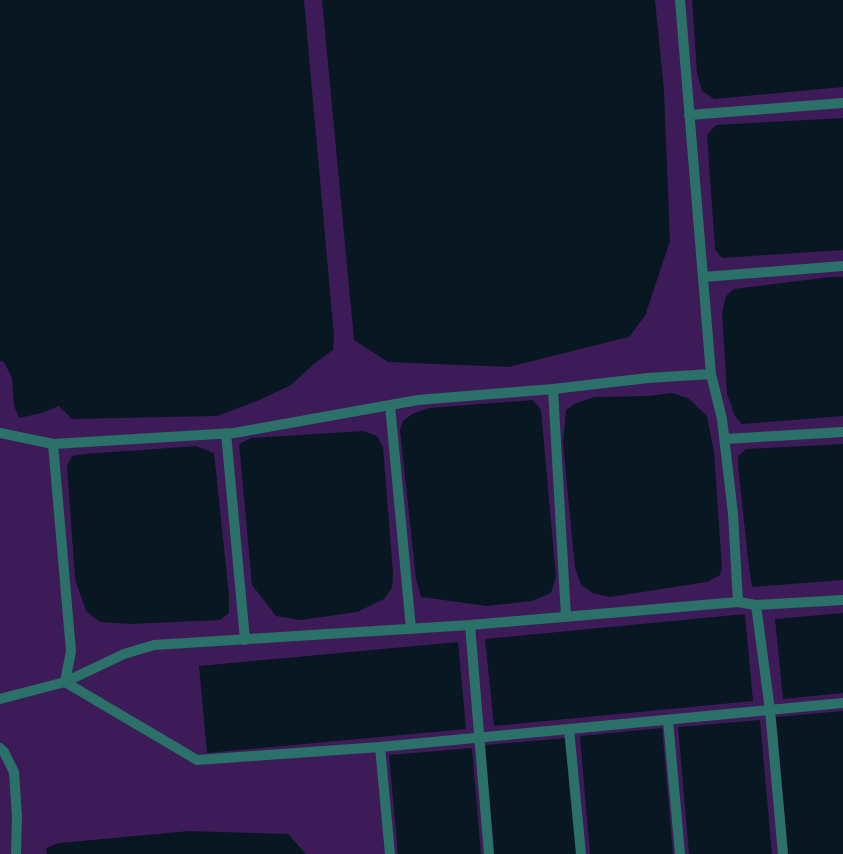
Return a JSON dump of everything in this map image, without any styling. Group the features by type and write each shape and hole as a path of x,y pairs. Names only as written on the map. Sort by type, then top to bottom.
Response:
{"lane":[{"path":"680,0 711,374 722,419 725,439 733,514 738,602"},
{"path":"689,114 843,103"},
{"path":"703,277 843,266"},
{"path":"0,433 53,444 226,434 418,400 553,389 648,378 711,374"},
{"path":"553,389 566,617"},
{"path":"390,405 411,629"},
{"path":"725,439 843,432"},
{"path":"226,434 245,640"},
{"path":"53,444 71,651 65,682"},
{"path":"0,700 65,682 124,654 154,646 470,625 738,602 756,605 843,600"},
{"path":"756,605 770,710 783,854"},
{"path":"470,625 489,854"},
{"path":"65,682 197,760 380,747 843,703"},
{"path":"668,720 680,854"},
{"path":"569,729 581,854"},
{"path":"380,747 390,854"},
{"path":"0,748 4,752 14,772 17,816 16,854"}],"water":[{"path":"0,0 304,0 334,336 333,350 315,363 291,385 257,401 217,416 72,419 59,406 42,413 19,418 14,406 12,378 4,362 0,361"},
{"path":"322,0 655,0 664,90 670,241 645,316 629,337 509,367 388,362 354,340"},
{"path":"692,0 843,0 843,87 714,99 702,91 697,73"},
{"path":"843,118 843,250 722,258 715,250 707,135 716,125"},
{"path":"830,277 843,277 843,416 742,424 735,416 727,394 722,313 726,296 734,289"},
{"path":"672,393 688,398 707,416 714,452 722,568 720,575 707,582 610,597 593,593 581,585 575,568 563,444 566,410 576,403 595,397 648,396"},
{"path":"533,400 541,410 556,577 551,593 532,601 487,606 421,597 416,579 400,430 403,421 412,414 429,408"},
{"path":"363,431 377,436 383,447 393,573 392,588 384,599 357,612 300,620 276,616 252,585 239,444 251,438"},
{"path":"843,444 843,580 752,587 738,456 746,449"},
{"path":"196,446 214,453 229,595 229,613 220,620 130,624 100,622 86,611 75,579 67,466 72,456"},
{"path":"843,613 843,693 783,699 775,619"},
{"path":"745,614 753,701 494,726 485,639"},
{"path":"458,642 466,729 207,753 199,666"},
{"path":"843,711 843,854 788,854 776,717"},
{"path":"760,720 772,854 689,854 678,727"},
{"path":"662,728 673,854 590,854 580,736"},
{"path":"567,738 577,854 494,854 485,745"},
{"path":"472,748 481,854 398,854 389,755"},
{"path":"189,831 288,834 306,854 47,854 46,848 59,843"}]}
